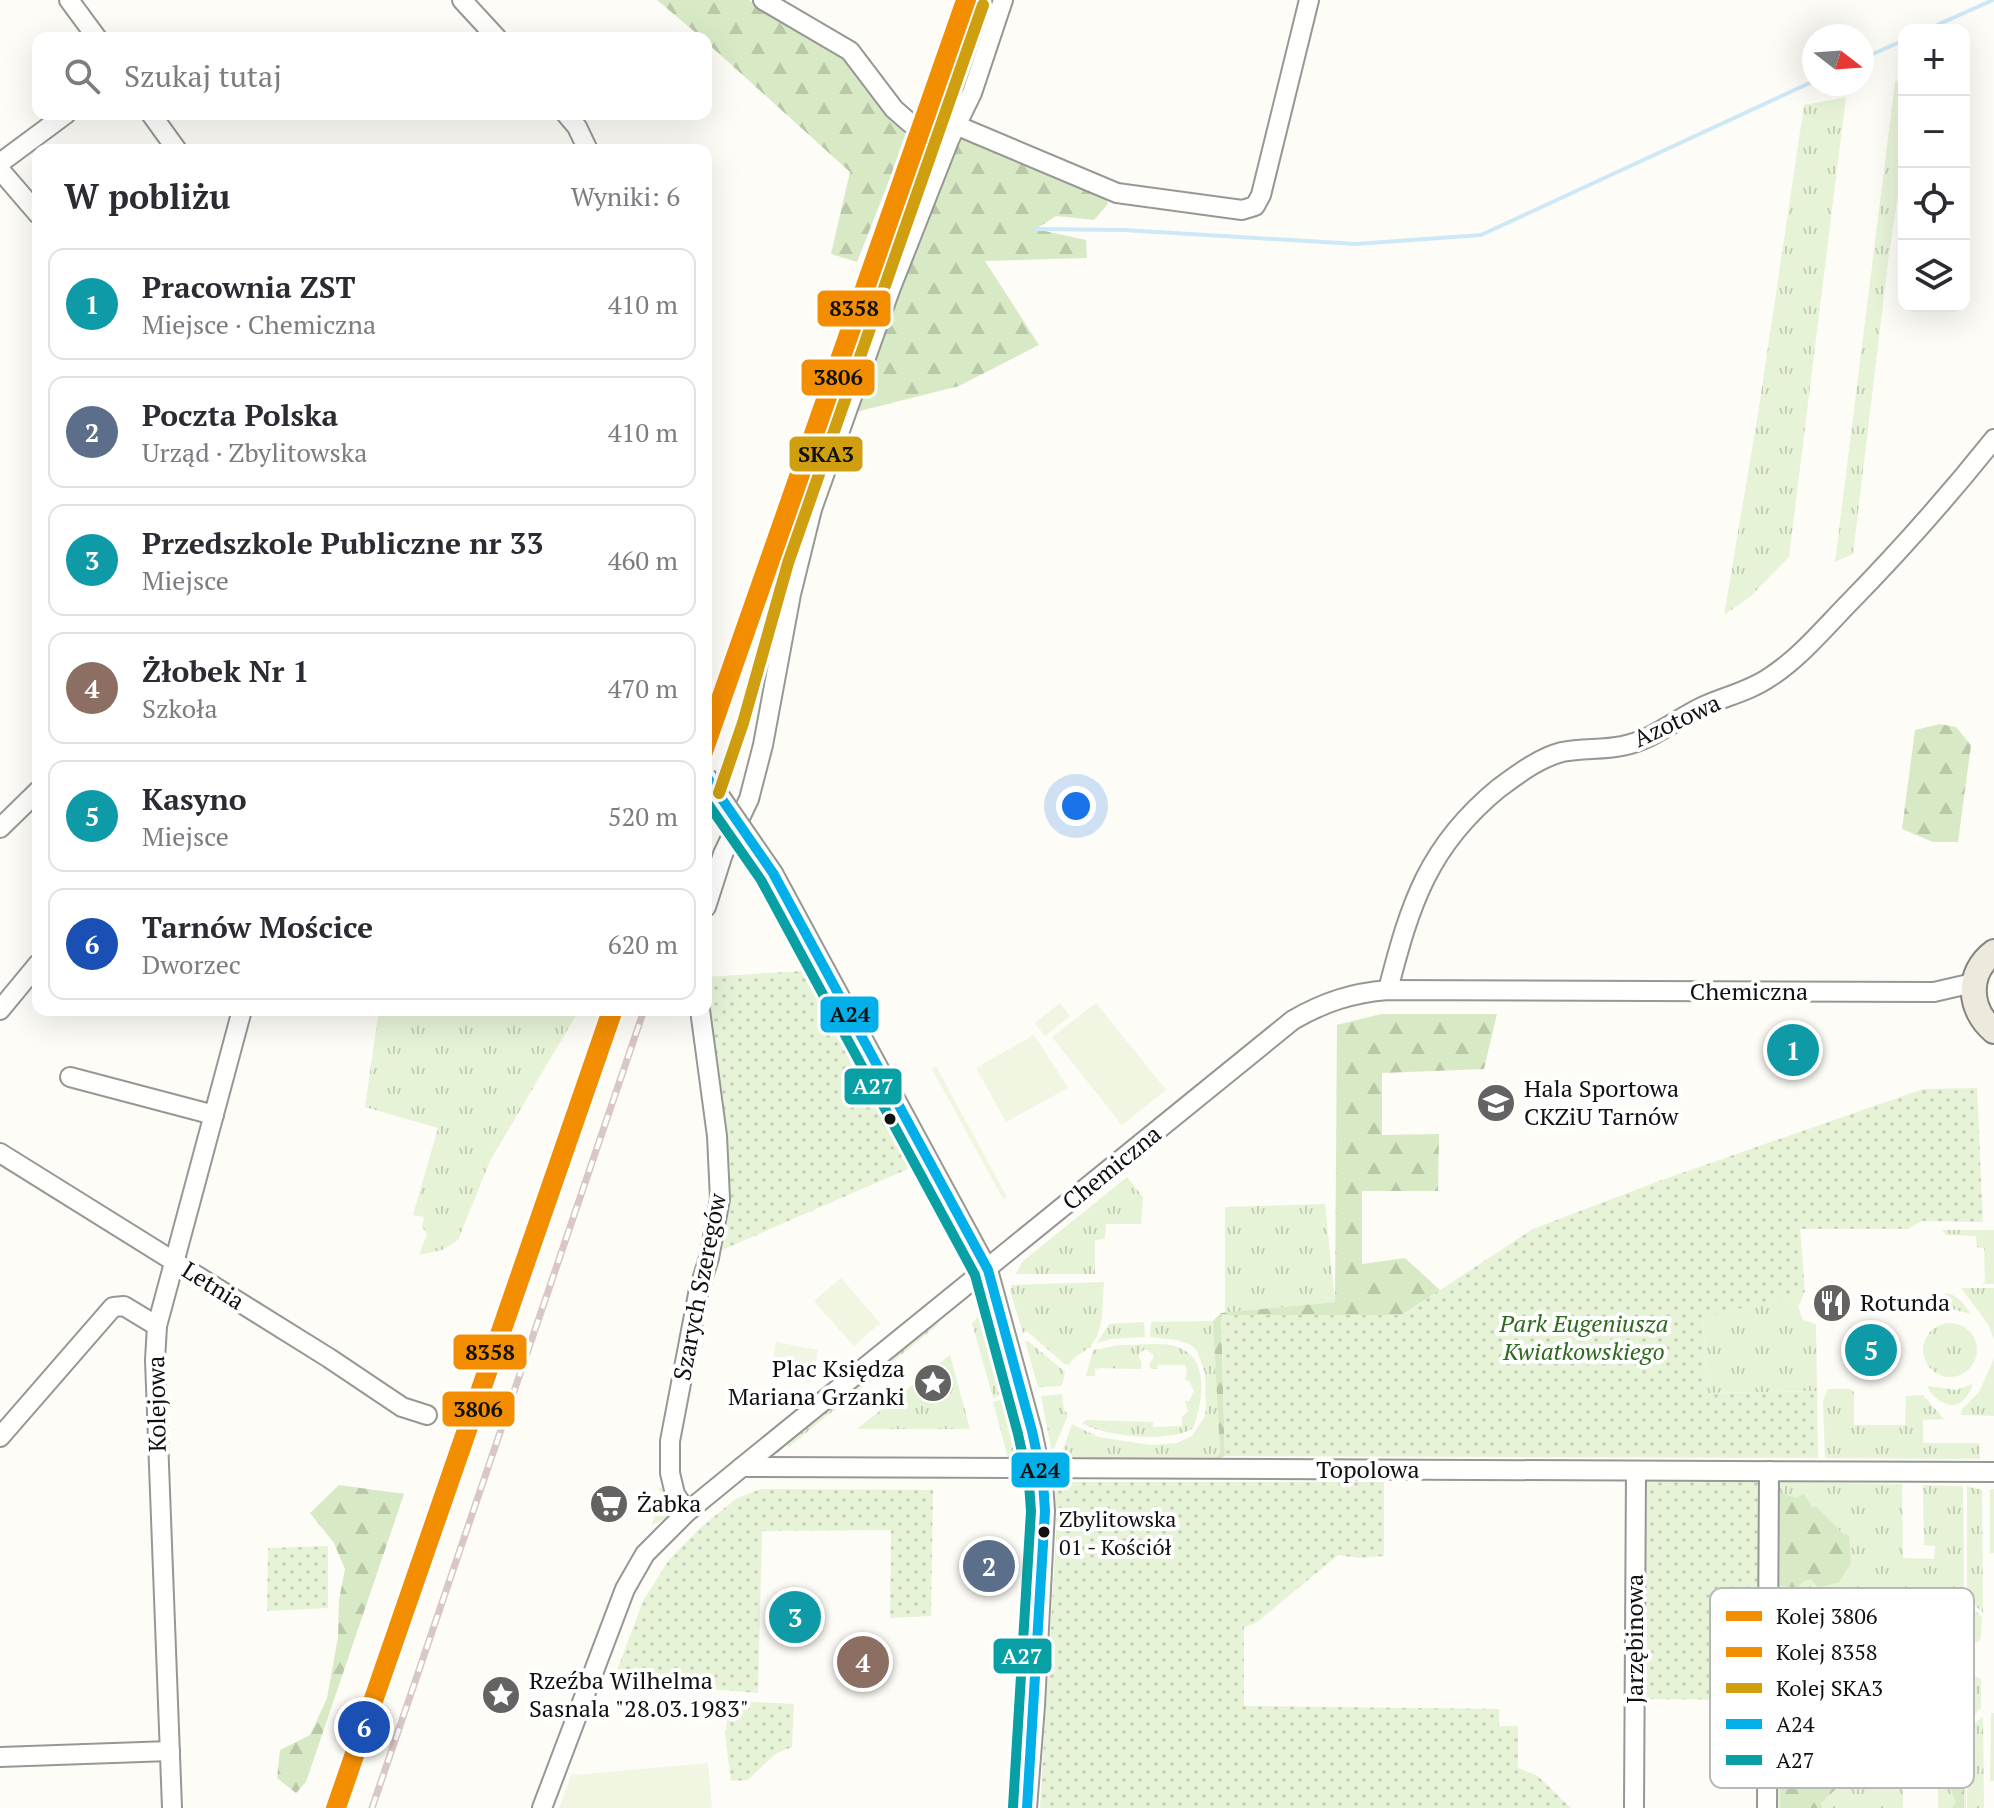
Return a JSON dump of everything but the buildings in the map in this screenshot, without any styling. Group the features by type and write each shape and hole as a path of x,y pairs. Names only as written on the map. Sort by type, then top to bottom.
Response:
{"main road":[{"path":"1994,952 1982,963 1973,983 1976,1007 1994,1031"}],"street":[{"path":"69,0 93,32"},
{"path":"462,0 491,32"},
{"path":"763,0 850,51 894,109 910,123 954,132 1117,193 1242,210 1255,206 1261,195 1309,0"},
{"path":"712,887 753,785 791,594 812,509 890,290 1003,0"},
{"path":"0,163 58,120"},
{"path":"155,120 173,144"},
{"path":"571,120 585,144"},
{"path":"0,170 32,207"},
{"name":"Azotowa","path":"1388,990 1418,889 1443,846 1479,805 1540,760 1563,752 1622,746 1646,739 1703,706 1756,686 1774,675 1902,548 1944,502 1994,439"},
{"path":"712,785 773,873 988,1270 1026,1406 1045,1511 1027,1808"},
{"path":"0,828 32,797"},
{"path":"0,1010 32,971"},
{"name":"Chemiczna","path":"542,1808 625,1589 645,1554 687,1512 1293,1020 1341,997 1388,990 1934,992 1973,983"},
{"name":"Chemiczna","path":"1934,992 1976,1007"},
{"name":"Kolejowa","path":"172,1808 155,1360 157,1326 240,1016"},
{"name":"Szarych Szeregów","path":"687,1512 675,1494 670,1473 670,1441 720,1199 717,1136 701,1016"},
{"path":"70,1077 214,1115"},
{"name":"Letnia","path":"0,1153 402,1407 427,1415"},
{"path":"0,1437 113,1307 124,1306 157,1326"},
{"name":"Topolowa","path":"742,1467 1994,1472"},
{"name":"Jarzębinowa","path":"1634,1808 1636,1471"},
{"path":"1768,1588 1769,1471"},
{"path":"0,1757 170,1751"},
{"path":"1767,1788 1767,1808"}],"green space":[{"path":"657,0 749,0 850,63 884,114 907,135 857,262 831,254 850,172 712,47 712,32 695,32"},
{"path":"1898,81 1898,194 1853,554 1835,562 1895,82"},
{"path":"1846,97 1789,557 1751,596 1724,615 1758,414 1804,105"},
{"path":"972,135 1103,190 1108,204 1094,220 1056,216 1036,229 1086,240 1087,258 985,261 1039,345 959,386 848,414 959,139"},
{"path":"1940,724 1956,727 1971,745 1958,842 1933,842 1902,829 1915,730"},
{"path":"801,971 884,1120 917,1165 722,1250 728,1165 711,1016 712,977"},
{"path":"1060,1003 1070,1016 1045,1036 1035,1023"},
{"path":"1096,1003 1166,1090 1122,1125 1052,1037"},
{"path":"1381,1014 1497,1014 1484,1069 1382,1073 1382,1135 1439,1134 1438,1191 1362,1191 1362,1264 1405,1258 1440,1290 1402,1315 1221,1315 1225,1456 1214,1461 1220,1453 1213,1321 1221,1313 1335,1302 1337,1025"},
{"path":"378,1016 575,1016 490,1161 458,1240 442,1250 419,1255 427,1234 422,1227 424,1217 413,1215 438,1128 365,1107"},
{"path":"1034,1035 1068,1088 1006,1122 976,1068"},
{"path":"936,1066 1007,1197 1003,1199 932,1069"},
{"name":"Park Eugeniusza Kwiatkowskiego","path":"1977,1088 1983,1222 1922,1221 1908,1229 1800,1229 1805,1292 1703,1318 1707,1393 1817,1391 1818,1458 1225,1456 1221,1315 1402,1315 1533,1229 1659,1181 1923,1089"},
{"path":"1127,1177 1143,1197 1141,1224 1106,1224 1105,1239 1095,1240 1095,1274 1016,1274 1022,1262"},
{"path":"1325,1204 1335,1302 1225,1313 1225,1207"},
{"path":"1942,1230 1994,1230 1994,1284 1982,1284 1985,1281 1984,1248 1977,1247 1976,1236 1946,1235"},
{"path":"841,1278 880,1323 854,1346 814,1301"},
{"path":"1104,1282 1098,1333 1090,1347 1069,1365 1028,1332 1023,1333 1010,1291 1012,1285"},
{"path":"1961,1288 1994,1288 1994,1340 1988,1324"},
{"path":"1805,1292 1798,1307 1803,1320 1816,1324 1817,1391 1707,1393 1703,1317"},
{"path":"1947,1293 1958,1298 1971,1314 1948,1308 1926,1313 1937,1299"},
{"path":"989,1305 1012,1392 993,1398 972,1323"},
{"path":"936,1321 939,1324 789,1447 787,1445 776,1454 777,1451"},
{"path":"1213,1321 1220,1453 1214,1461 1059,1461 1072,1424 1098,1437 1150,1445 1177,1443 1192,1436 1205,1416 1205,1373 1197,1351 1191,1345 1150,1337 1151,1322"},
{"path":"1144,1322 1145,1337 1097,1343 1109,1324"},
{"path":"1950,1323 1969,1331 1977,1350 1969,1369 1950,1377 1931,1369 1923,1350 1931,1331"},
{"path":"1025,1341 1065,1372 1062,1386 1038,1387"},
{"path":"776,1342 818,1350 812,1382 770,1375"},
{"path":"1120,1345 1168,1345 1191,1355 1197,1364 1201,1385 1193,1428 1183,1433 1154,1437 1106,1432 1082,1423 1086,1420 1153,1422 1153,1427 1182,1426 1182,1417 1188,1411 1185,1401 1189,1401 1194,1391 1189,1381 1185,1380 1185,1365 1158,1365 1156,1369 1151,1369 1149,1364 1153,1354 1145,1349 1138,1355 1141,1369 1101,1368 1095,1369 1095,1376 1086,1376 1093,1350"},
{"path":"950,1355 970,1429 857,1429"},
{"path":"1994,1359 1994,1416 1961,1415 1962,1409 1979,1392"},
{"path":"1973,1384 1964,1400 1954,1405 1935,1397 1928,1386 1956,1390"},
{"path":"1828,1389 1850,1389 1854,1392 1854,1425 1905,1425 1906,1396 1923,1395 1944,1419 1923,1420 1923,1443 1979,1443 1980,1459 1825,1458 1823,1400"},
{"path":"1062,1394 1064,1410 1068,1415 1052,1453 1041,1396"},
{"path":"1014,1396 1025,1458 1008,1458 993,1402"},
{"path":"1640,1481 1765,1482 1765,1588 1710,1588 1710,1700 1639,1699"},
{"path":"1055,1482 1384,1482 1384,1556 1358,1558 1338,1555 1256,1623 1244,1627 1244,1706 1499,1709 1499,1726 1518,1726 1518,1768 1538,1776 1571,1808 1040,1808 1056,1537"},
{"path":"1772,1482 1902,1484 1903,1558 1934,1559 1935,1546 1924,1545 1923,1485 1963,1486 1964,1588 1772,1588"},
{"path":"339,1485 404,1494 306,1782 296,1793 277,1778 280,1750 310,1735 327,1698 338,1637 339,1600 345,1569 334,1543 310,1513"},
{"path":"1967,1486 1982,1490 1983,1613 1974,1605 1974,1588 1967,1588"},
{"path":"662,1487 670,1506 669,1517 652,1525 661,1492 658,1489"},
{"path":"761,1489 933,1490 931,1616 890,1618 891,1530 762,1531 758,1693 613,1681 643,1601 669,1560 700,1528 737,1498"},
{"path":"1990,1489 1994,1489 1994,1553 1990,1553"},
{"path":"1779,1492 1796,1498 1804,1494 1812,1507 1817,1507 1842,1533 1849,1536 1851,1563 1839,1582 1818,1588 1811,1579 1798,1588 1778,1585"},
{"path":"328,1546 328,1608 267,1611 268,1548"},
{"path":"1974,1610 1982,1617 1978,1642 1974,1642"},
{"path":"1974,1675 1981,1679 1981,1708 1974,1715"},
{"path":"736,1701 794,1704 792,1747 775,1754 748,1780 731,1781 725,1735 727,1721"},
{"path":"1991,1713 1994,1713 1994,1781 1990,1781"},
{"path":"1983,1717 1984,1808 1967,1808 1967,1788 1974,1788 1974,1724"},
{"path":"708,1763 712,1808 559,1808 572,1773"},
{"path":"1771,1788 1903,1788 1903,1808 1771,1808"},
{"path":"1836,1788 1821,1803 1822,1808 1780,1808 1780,1789"},
{"path":"1903,1788 1966,1788 1966,1808 1938,1808 1938,1789"},
{"path":"1951,1788 1964,1788 1964,1808 1952,1808 1956,1802"}],"waterway":[{"path":"1939,24 1993,0"},
{"path":"1874,54 1898,43"},
{"path":"1036,229 1124,230 1356,244 1481,235 1802,87"}],"railway":[{"path":"372,1808 642,1016"}],"rail line":[{"name":"8358","path":"712,713 962,0"},
{"name":"3806","path":"712,738 970,0"},
{"name":"SKA3","path":"719,793 743,723 788,563 983,5"},
{"name":"8358","path":"332,1808 606,1016"},
{"name":"3806","path":"340,1808 615,1016"}],"transit line":[{"name":"A24","path":"712,785 773,873 988,1270 1043,1482 1045,1511 1027,1808"},
{"name":"A27","path":"712,810 761,880 975,1275 1018,1434 1029,1484 1031,1511 1013,1807"}],"place":[{"name":"Pracownia ZST","path":"1793,1050"},
{"name":"Hala Sportowa CKZiU Tarnów","path":"1496,1103"},
{"name":"Rotunda","path":"1832,1303"},
{"name":"Kasyno","path":"1871,1350"},
{"name":"Plac Księdza Mariana Grzanki","path":"933,1383"},
{"name":"Żabka","path":"609,1504"},
{"name":"Zbylitowska 01 - Kościół","path":"1044,1532"},
{"name":"Poczta Polska","path":"989,1566"},
{"name":"Przedszkole Publiczne nr 33","path":"795,1617"},
{"name":"Żłobek Nr 1","path":"863,1662"},
{"name":"Rzeźba Wilhelma Sasnala \"28.03.1983\"","path":"501,1695"},
{"name":"Tarnów Mościce","path":"364,1727"}]}
